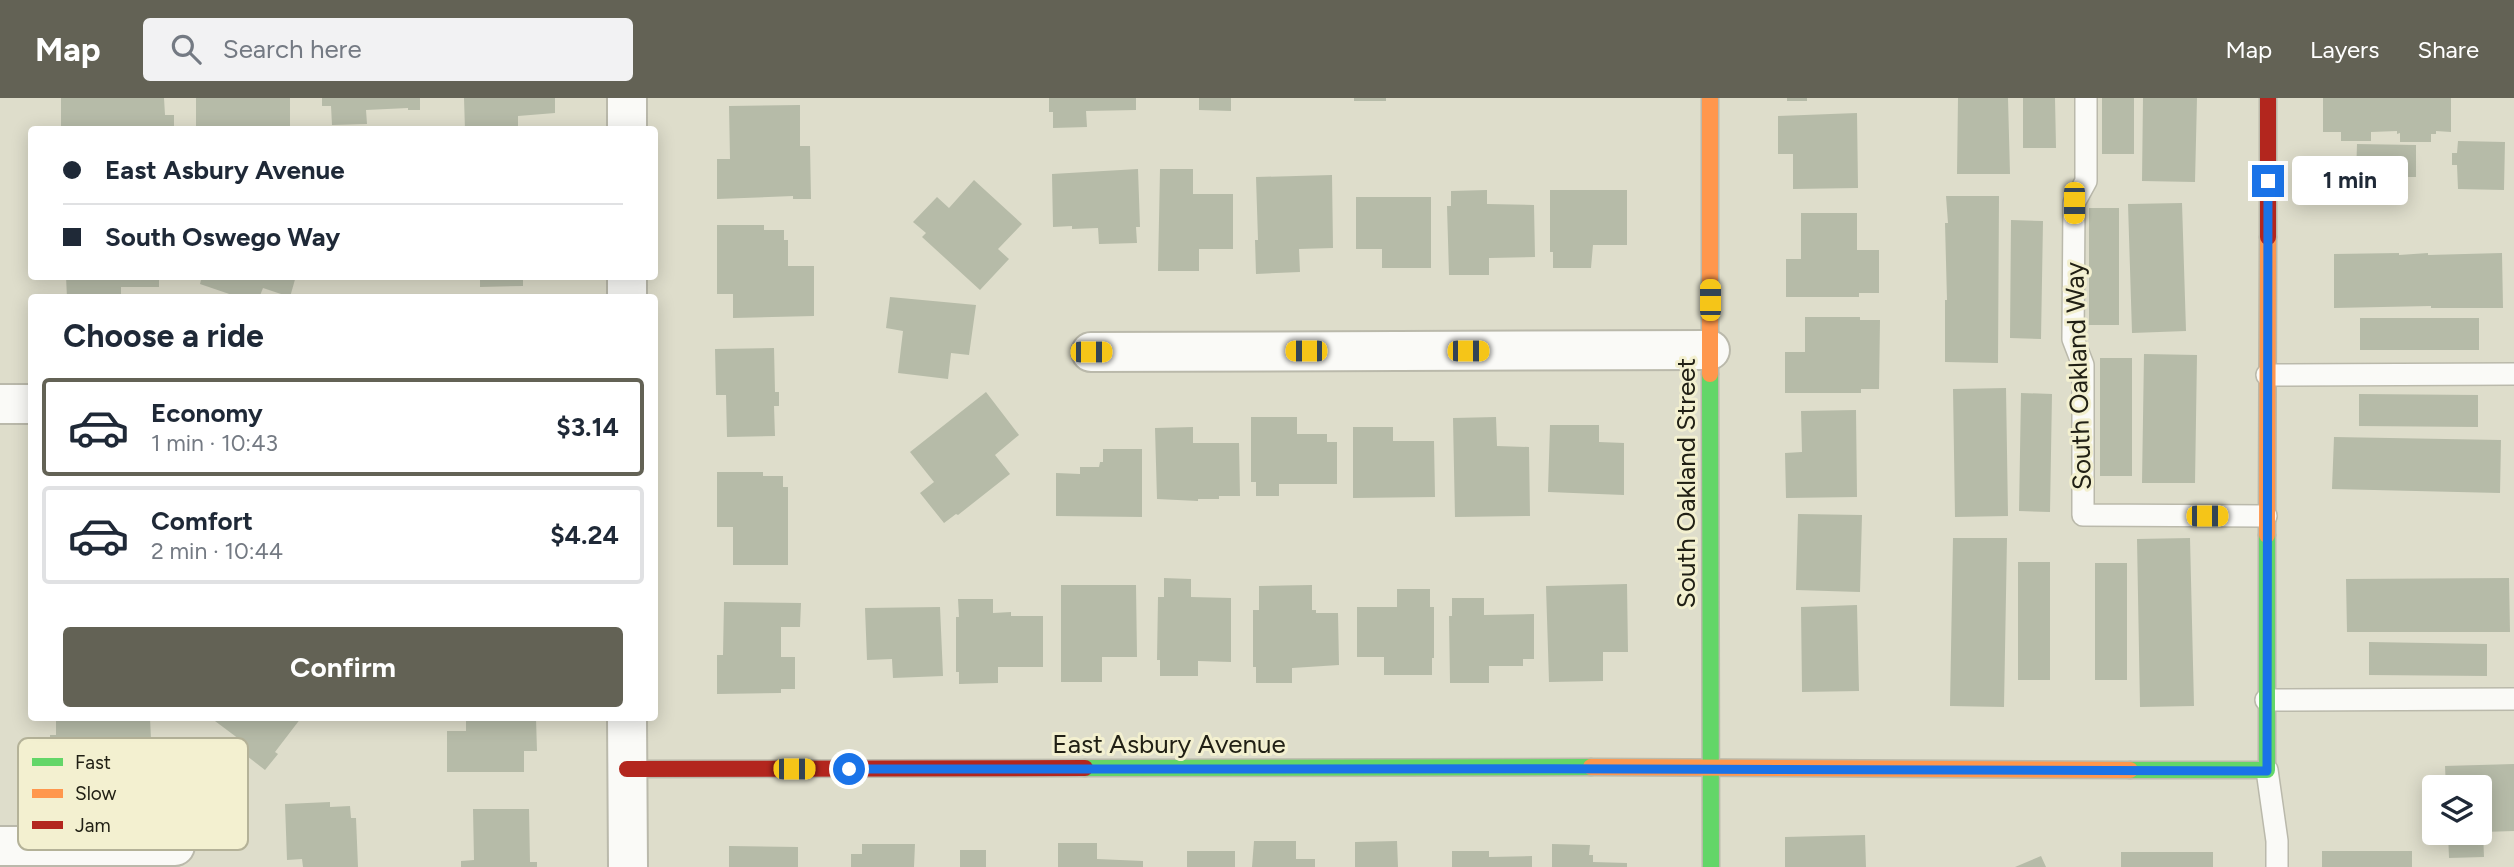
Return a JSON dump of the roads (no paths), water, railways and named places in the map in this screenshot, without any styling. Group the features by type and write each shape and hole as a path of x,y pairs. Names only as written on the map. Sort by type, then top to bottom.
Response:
{"street":[{"path":"627,98 627,126"},
{"name":"South Oakland Street","path":"1710,98 1711,867"},
{"path":"2267,771 2268,98"},
{"path":"1091,352 1710,351"},
{"path":"0,404 28,404"},
{"path":"627,721 628,867"},
{"name":"East Asbury Avenue","path":"627,769 1711,768 2267,771"},
{"path":"0,846 18,846"}],"lane":[{"name":"South Oakland Way","path":"2086,98 2086,181 2074,203 2073,339 2083,365 2083,516 2266,516"},
{"path":"2267,375 2514,374"},
{"path":"2266,700 2514,699"},
{"path":"2267,771 2277,841 2277,867"}]}
